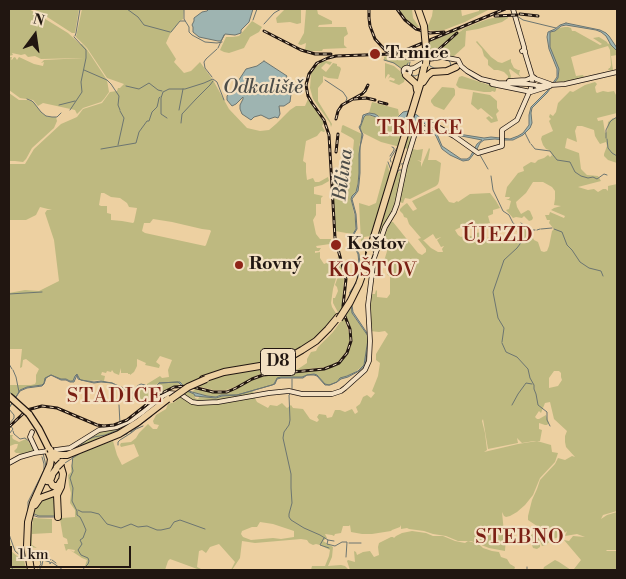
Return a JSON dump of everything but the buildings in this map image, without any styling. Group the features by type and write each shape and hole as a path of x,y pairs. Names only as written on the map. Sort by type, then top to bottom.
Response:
{"highway":[{"path":"409,72 413,77 418,76 425,64 427,51 426,30 419,9"},
{"path":"425,64 432,68 444,70 449,69 455,64"},
{"name":"D8","path":"73,454 92,446 147,416 188,387 205,379 272,365 290,358 317,342 329,330 355,289 369,253 425,64"},
{"path":"409,72 419,85 432,72 447,71 455,64"},
{"name":"D8","path":"404,137 419,85"},
{"path":"9,396 28,414 58,465 61,472 61,482 57,486 53,486 50,478 58,467"},
{"name":"D8","path":"34,503 36,495 46,480 73,454 145,419 170,398"},
{"path":"49,449 55,454 73,454"},
{"path":"49,449 62,470 63,476 62,485 57,494 58,516"},
{"path":"36,495 50,466 49,449"},
{"name":"D8","path":"34,503 43,486 58,467"},
{"path":"32,570 26,546 27,528 34,503 40,498 57,491 62,485"},
{"path":"47,495 55,496 57,502"}],"main road":[{"path":"9,463 37,452 68,448 92,436 99,430 125,428 169,393 180,394 191,401 200,403 292,391 302,394 328,394 344,389 366,369 371,354 368,292 374,258 386,225 397,204 404,168 416,130 419,127 429,128 432,124 455,137 475,152 481,152 502,142 503,129 517,120 530,92 532,78 514,9"},
{"path":"409,72 433,57 442,57 475,78 510,89 530,92 617,71"},
{"path":"484,81 505,85 554,85 579,82 617,71"},
{"path":"484,81 514,81 532,78 554,85"},
{"path":"32,432 30,436 37,452"}],"shaded area":[{"path":"9,9 29,9 82,44 107,80 109,92 104,99 101,102 83,108 77,114 75,110 43,103 38,106 33,100 20,98 9,90 9,57 12,57 11,60 15,57 17,60 19,57 43,66 44,62 41,63 44,60 84,58 41,59 35,56 28,57 25,54 12,53 13,55 9,56"},
{"path":"32,9 79,9 75,33 72,33"},
{"path":"82,9 184,9 183,19 170,34 166,43 176,59 174,62 184,73 191,71 200,62 213,80 229,109 247,128 260,131 269,130 296,106 305,106 308,99 324,123 322,126 325,131 321,131 317,136 306,141 303,161 306,163 307,180 313,178 315,182 319,182 328,177 329,181 314,187 314,194 323,196 321,204 316,204 316,215 313,220 316,234 320,239 331,239 330,244 316,246 321,248 319,251 315,251 315,253 320,252 320,258 324,264 331,261 333,268 337,270 331,303 337,315 324,331 300,350 272,362 204,376 186,385 178,382 161,382 153,389 147,386 147,384 160,376 162,378 169,377 168,370 172,360 160,356 156,362 160,365 159,368 145,365 146,363 137,359 137,366 130,375 128,373 121,373 121,368 119,375 112,370 106,373 102,372 101,375 105,376 104,381 81,380 78,375 75,375 72,381 51,375 46,378 42,385 20,390 14,398 9,395 9,385 35,384 39,369 26,359 23,360 22,367 20,368 22,349 9,349 9,293 25,290 39,291 59,281 54,240 45,213 47,210 52,210 40,207 36,215 26,220 9,220 9,164 25,164 34,149 61,124 77,117 83,109 102,103 110,92 117,91 124,84 107,78 87,48 76,37","holes":["101,193 120,198 129,207 137,208 134,222 111,220 111,214 107,213 107,206 99,205","153,219 172,222 211,231 205,246 142,231 144,223 150,223"]},
{"path":"285,9 301,9 301,23 277,23 276,18"},
{"path":"306,9 317,9 318,14 332,21 332,24 319,25 318,27 346,27 348,34 344,37 344,45 347,48 307,51 305,50 306,43 298,44 304,33"},
{"path":"398,9 412,9 413,18 419,27 406,20"},
{"path":"433,9 461,9 462,16 479,11 479,9 490,9 465,22 436,31 428,30 427,28"},
{"path":"508,15 508,18 502,22 466,31 465,46 453,57 438,54 429,56 467,27 488,19"},
{"path":"252,21 262,27 259,32 250,37 244,48 229,53 220,50 226,37 239,36"},
{"path":"467,27 457,32 428,55 428,42"},
{"path":"568,27 572,31 600,45 602,44 593,38 599,37 608,44 610,43 617,51 617,55 611,56 613,70 608,70 611,65 608,46 571,57 576,76 583,75 588,77 556,82 559,72 550,47 549,34 558,28"},
{"path":"477,41 498,62 502,63 511,59 514,68 520,70 519,74 521,77 510,69 510,80 504,72 494,70 488,65 488,60"},
{"path":"391,55 410,60 407,67 402,69 384,60 384,57 392,57"},
{"path":"323,61 332,62 330,65 326,63 321,68 326,72 333,63 337,64 341,69 338,79 323,76 323,82 318,88 318,101 332,124 331,127 313,99 310,88 311,74"},
{"path":"385,63 394,66 401,72 405,78 404,82 399,85 389,81 394,81 395,79 390,77 388,79 390,75 388,74 385,79"},
{"path":"462,76 496,86 496,90 495,92 484,92 459,88 456,85 459,77"},
{"path":"595,82 597,84 595,87 597,93 614,91 617,97 617,113 597,118 598,121 603,120 605,133 607,132 608,122 617,117 617,163 608,160 604,156 607,146 606,142 600,144 594,130 582,126 577,126 575,131 577,142 567,138 565,148 579,153 581,169 587,175 598,176 601,181 578,187 588,190 594,189 598,192 603,189 608,191 608,186 617,184 617,511 603,515 601,519 617,512 617,550 606,550 617,551 617,570 574,569 581,560 564,540 569,541 573,536 585,537 577,534 565,536 567,531 546,545 542,546 540,541 540,547 537,549 533,548 529,536 535,533 537,526 528,520 528,516 540,480 555,464 558,458 565,460 572,456 575,457 566,447 565,436 567,431 554,419 550,402 545,403 541,413 539,411 535,417 539,419 546,415 549,423 545,425 539,423 539,429 542,430 540,441 537,441 551,445 552,452 558,453 555,462 540,478 533,495 525,505 510,516 504,516 502,512 506,537 505,551 489,548 471,541 458,541 424,531 407,528 401,529 401,525 391,531 362,534 351,532 350,525 343,526 341,533 334,536 325,534 327,538 323,541 333,547 332,557 328,566 341,565 349,570 311,570 312,566 325,566 330,550 301,539 255,543 242,541 240,558 232,570 235,562 219,544 210,547 206,553 202,550 199,551 197,567 203,570 170,559 165,570 100,570 100,568 85,566 87,560 70,550 74,552 75,550 68,549 66,551 64,544 68,544 67,539 63,537 60,519 75,517 75,510 70,503 71,493 68,475 71,472 74,456 113,441 122,465 139,456 134,444 121,447 121,443 131,442 148,424 153,429 157,429 159,425 154,424 153,421 156,415 179,397 184,397 197,404 254,396 257,402 268,408 270,405 277,406 282,403 287,408 291,405 293,408 303,409 310,419 317,422 319,414 326,415 327,418 332,417 335,410 345,412 352,409 355,414 358,412 356,407 360,404 363,397 367,395 371,398 375,393 372,391 378,376 380,363 376,360 376,354 388,334 385,331 370,331 370,294 375,294 376,290 377,297 387,298 390,294 390,276 387,275 390,266 384,261 388,248 380,244 389,222 393,222 418,253 422,255 426,252 426,249 418,239 421,238 400,211 407,203 413,211 417,209 412,201 439,188 449,202 454,203 470,194 490,193 500,208 493,210 493,214 488,216 490,223 463,226 455,230 458,235 475,238 476,233 482,232 484,239 487,239 489,231 491,231 489,240 506,238 519,242 520,236 516,231 521,234 522,229 526,228 534,240 538,242 541,251 547,251 554,229 549,223 550,220 547,220 545,215 549,215 550,212 564,218 565,216 551,210 561,206 554,205 555,191 543,182 533,182 526,193 516,202 521,214 528,210 530,211 533,218 529,221 524,216 522,218 513,218 506,210 509,209 511,201 506,199 510,197 505,197 507,187 518,173 524,171 523,167 531,162 535,163 548,155 550,157 552,155 543,145 541,139 542,136 553,131 549,117 550,114 553,116 556,112 558,103 570,91 573,92","holes":["433,234 436,239 441,237 437,240 441,247 444,246 443,252 438,252 431,248 423,240","554,371 559,371 562,380 558,386 549,388 549,378","483,419 488,449 518,443 517,438 522,443 537,441 484,452 487,450","260,522 273,524 294,531 294,537 251,540 243,537 241,534 242,531 257,527"]},
{"path":"442,87 454,88 455,90 455,95 444,110 434,106 431,102"},
{"path":"473,92 490,95 497,101 499,111 496,114 498,121 491,123 486,118 489,116 493,118 481,108 478,110 471,104"},
{"path":"9,93 19,100 33,101 42,113 48,117 56,117 57,121 54,128 32,148 23,162 9,161"},
{"path":"372,102 398,109 399,115 392,123 384,121 375,114 369,113"},
{"path":"407,113 422,121 415,123 403,121 405,126 415,128 408,149 381,142 363,133 360,128 363,117 366,115 376,117 381,122 389,125 394,124 402,114"},
{"path":"343,125 362,134 359,147 357,190 351,199 356,224 355,232 352,234 335,231 334,173 337,199 336,171 351,171 354,140 341,132"},
{"path":"410,148 423,149 421,161 417,160 421,162 421,167 430,149 428,160 436,160 441,163 439,181 436,186 410,199 405,198 403,203 399,202"},
{"path":"387,163 390,173 371,236 364,237 363,243 361,242 359,203 369,206 376,203"},
{"path":"401,171 395,206 382,233 374,241 395,174"},
{"path":"338,256 344,279 342,310 350,337 348,349 341,359 326,367 260,374 226,390 213,390 197,386 228,374 275,368 283,365 287,369 293,370 307,363 311,352 316,351 341,321 333,303 333,298 335,298 338,291 335,285 339,274"},
{"path":"352,302 353,315 368,336 364,365 354,373 329,385 325,384 317,375 311,374 302,377 281,377 276,379 272,385 237,395 221,395 216,397 192,392 195,389 193,387 213,392 227,392 263,375 324,369 335,366 345,357 351,346 351,333 345,314"},
{"path":"178,382 180,384 163,391 139,410 146,402 133,402 131,398 132,394 141,385 153,390 159,383"},
{"path":"253,390 254,395 216,401 193,401 182,394 187,391 195,394 195,398 198,399 200,396 216,398 237,395"},
{"path":"120,427 116,431 100,437 98,440 65,454 59,454 58,451 72,451 77,445 98,432"},
{"path":"9,435 13,435 13,439 19,442 26,439 35,450 21,455 16,453 14,451 18,444 9,445"},
{"path":"55,497 55,516 39,516 34,514 40,501"},
{"path":"33,518 52,519 52,533 32,534 32,545 37,548 31,547"},
{"path":"412,531 433,536 443,536 465,543 468,541 483,548 499,552 501,557 507,559 515,567 514,570 350,570 347,561 355,562 354,551 357,555 370,551 374,557 379,555 379,543 402,533"},
{"path":"9,539 11,544 10,550 24,559 27,570 9,570"},
{"path":"555,560 571,570 543,570 544,567"}],"water":[{"path":"209,9 253,9 249,22 241,30 241,33 235,35 225,34 221,41 218,41 199,37 193,32 194,18"},
{"path":"566,23 600,30 609,36 617,48 617,51 606,36 596,30 566,25 550,32 550,47 559,69 558,78 547,93 532,108 530,128 523,135 513,140 484,140 469,160 463,161 442,149 436,136 424,123 420,122 416,124 398,120 390,125 383,123 376,117 366,115 360,128 363,135 360,146 362,134 359,127 363,115 375,114 382,120 390,123 403,112 408,111 424,121 438,124 452,133 484,138 510,139 523,133 529,125 531,107 548,90 557,77 557,69 549,49 548,32","holes":["426,123 438,125 451,134 482,140 477,144 470,157 461,159 442,146 437,134"]},
{"name":"Odkaliště","path":"264,61 287,76 284,81 291,94 290,102 284,106 279,106 280,114 278,118 269,119 261,115 251,120 242,114 240,109 243,97 232,106 227,100 227,96 246,69 257,66"},
{"path":"360,147 360,173 358,191 352,199 356,214 357,229 351,239 359,254 360,264 358,280 350,292 357,280 359,264 358,254 350,239 356,229 351,199 356,192 358,184"},
{"path":"350,292 353,312 369,336 369,340 365,366 359,371 348,377 337,382 340,378 358,371 364,365 368,339 368,336 352,313"},
{"path":"77,374 81,380 78,379 77,375 74,382 61,380 51,375 73,381"},
{"path":"314,374 317,375 325,384 329,385 325,385 314,375 307,375"},
{"path":"51,375 46,378 42,386 20,391 9,408 20,390 27,387 42,385 45,378"},
{"path":"307,375 303,378 277,379 275,384 272,385 277,378"},
{"path":"81,380 112,383 101,382 94,383"},
{"path":"178,382 187,390 207,396 237,395 216,398 195,396 187,391"},
{"path":"112,383 126,389 130,394 141,384 153,389 159,383 153,390 141,385 132,394 129,395 125,390"}],"waterway":[{"path":"75,36 80,9"},
{"path":"127,9 138,17 144,25 170,32"},
{"path":"184,9 184,19 192,35 205,42 222,42"},
{"path":"253,20 257,9"},
{"path":"264,24 274,13 281,9"},
{"path":"517,16 523,20 556,28"},
{"path":"171,32 180,21 185,21"},
{"path":"218,48 224,35"},
{"path":"70,110 82,92 81,82 86,58 86,50 74,37"},
{"path":"212,77 205,68 204,62 217,49"},
{"path":"430,57 438,56"},
{"path":"439,58 449,61 451,66 442,69 430,66 428,61 439,58"},
{"path":"384,60 394,63 402,69 408,63"},
{"path":"410,62 410,68"},
{"path":"418,68 410,74 415,76 420,74"},
{"path":"458,68 473,78 492,85"},
{"path":"84,70 107,80 111,84 119,96 118,105 120,110"},
{"path":"167,118 161,114 161,98 163,92 169,89 185,89 213,79 217,82 224,100"},
{"path":"325,80 343,92 347,98 347,103"},
{"path":"181,123 182,114 213,81"},
{"path":"126,86 139,89 149,83 162,91"},
{"path":"179,110 183,89"},
{"path":"101,149 136,143 139,132 149,121 160,97"},
{"path":"27,99 34,103"},
{"path":"59,105 75,101"},
{"path":"34,103 46,116 57,117 61,113"},
{"path":"118,145 124,118 120,111"},
{"path":"606,138 606,130 610,122 617,117"},
{"path":"525,133 530,143"},
{"path":"607,139 608,148 617,156"},
{"path":"531,144 535,149 550,151 557,160 570,162 575,172 581,176 597,179 604,174 607,175"},
{"path":"390,156 394,150 392,147"},
{"path":"391,162 390,159 397,148"},
{"path":"480,155 488,169"},
{"path":"388,162 391,170"},
{"path":"397,173 399,170 402,170"},
{"path":"491,176 493,190 503,211 509,215 522,236 520,244 504,260 493,292 498,318 504,328 502,342"},
{"path":"521,223 525,226"},
{"path":"527,228 530,231"},
{"path":"541,229 552,228"},
{"path":"554,229 562,232 567,245 580,262 589,268 601,271 603,276"},
{"path":"9,294 42,292"},
{"path":"502,343 506,352 517,357 528,369 538,405 547,412 547,420 550,426"},
{"path":"9,364 12,369"},
{"path":"13,370 19,392"},
{"path":"292,379 292,390"},
{"path":"512,405 526,383 532,384"},
{"name":"Bílina","path":"155,387 158,396"},
{"name":"Bílina","path":"9,392 16,397"},
{"path":"291,393 289,395 290,420 283,438 291,474 292,503 289,517 304,528 328,540 327,544 335,546 342,542 347,542 346,557"},
{"path":"120,395 120,400"},
{"path":"119,405 120,424"},
{"path":"9,409 14,415 9,424 13,429 9,434"},
{"path":"129,431 131,432 152,416"},
{"path":"118,445 120,440 143,426"},
{"path":"76,449 87,440 105,435 121,427"},
{"path":"13,431 20,439 25,438 30,442"},
{"path":"121,436 128,432"},
{"path":"43,453 46,466"},
{"path":"65,463 79,454"},
{"path":"73,455 73,471 70,478 73,488 72,501 77,515 80,517 86,530 83,538 80,540 82,544 78,550 89,561 83,570"},
{"path":"28,510 28,502 44,470 42,457"},
{"path":"78,510 99,514 107,524 121,528 131,524 138,527 147,526 161,530 170,528 174,522 180,520 205,529"},
{"path":"34,514 39,516 55,516"},
{"path":"32,515 55,517"},
{"path":"10,537 15,551 22,557 24,547"},
{"path":"324,538 320,545 329,548"},
{"path":"328,540 334,541"},
{"path":"349,543 361,543"},
{"path":"25,549 25,557"},
{"path":"32,557 50,559"},
{"path":"32,559 40,560 41,564 38,568 33,566"},
{"path":"34,569 40,569 43,560 50,562 50,564 51,562 63,570"},
{"path":"52,560 56,563"},
{"path":"9,562 13,570"}],"railway":[{"path":"369,9 370,26 375,39 386,51 399,58 413,59 428,56 437,51 457,33"},
{"path":"397,9 405,20 416,29 430,33 444,32"},
{"path":"9,427 27,410 42,406 57,408 97,425 114,425 127,420 160,394 174,387 189,386 213,392 227,392 263,375 324,369 339,363 347,353 351,341 350,329 343,306 346,279 335,238 329,135 324,120 308,96 306,85 309,74 317,63 328,58 401,52 505,9"},
{"path":"520,14 538,16"},
{"path":"495,16 517,15"},
{"path":"264,31 301,50 315,54 331,54"},
{"path":"336,119 342,105 362,94 368,85"},
{"path":"354,99 366,98 375,100"},
{"path":"379,102 387,104"},
{"path":"336,152 338,134"}],"place":[{"name":"Trmice","path":"375,54"},
{"name":"Koštov","path":"336,245"},
{"name":"Rovný","path":"239,265"}],"district":[{"name":"TRMICE","path":"420,129"},
{"name":"ÚJEZD","path":"498,236"},
{"name":"KOŠTOV","path":"373,271"},
{"name":"STADICE","path":"115,397"},
{"name":"STEBNO","path":"520,538"}]}
